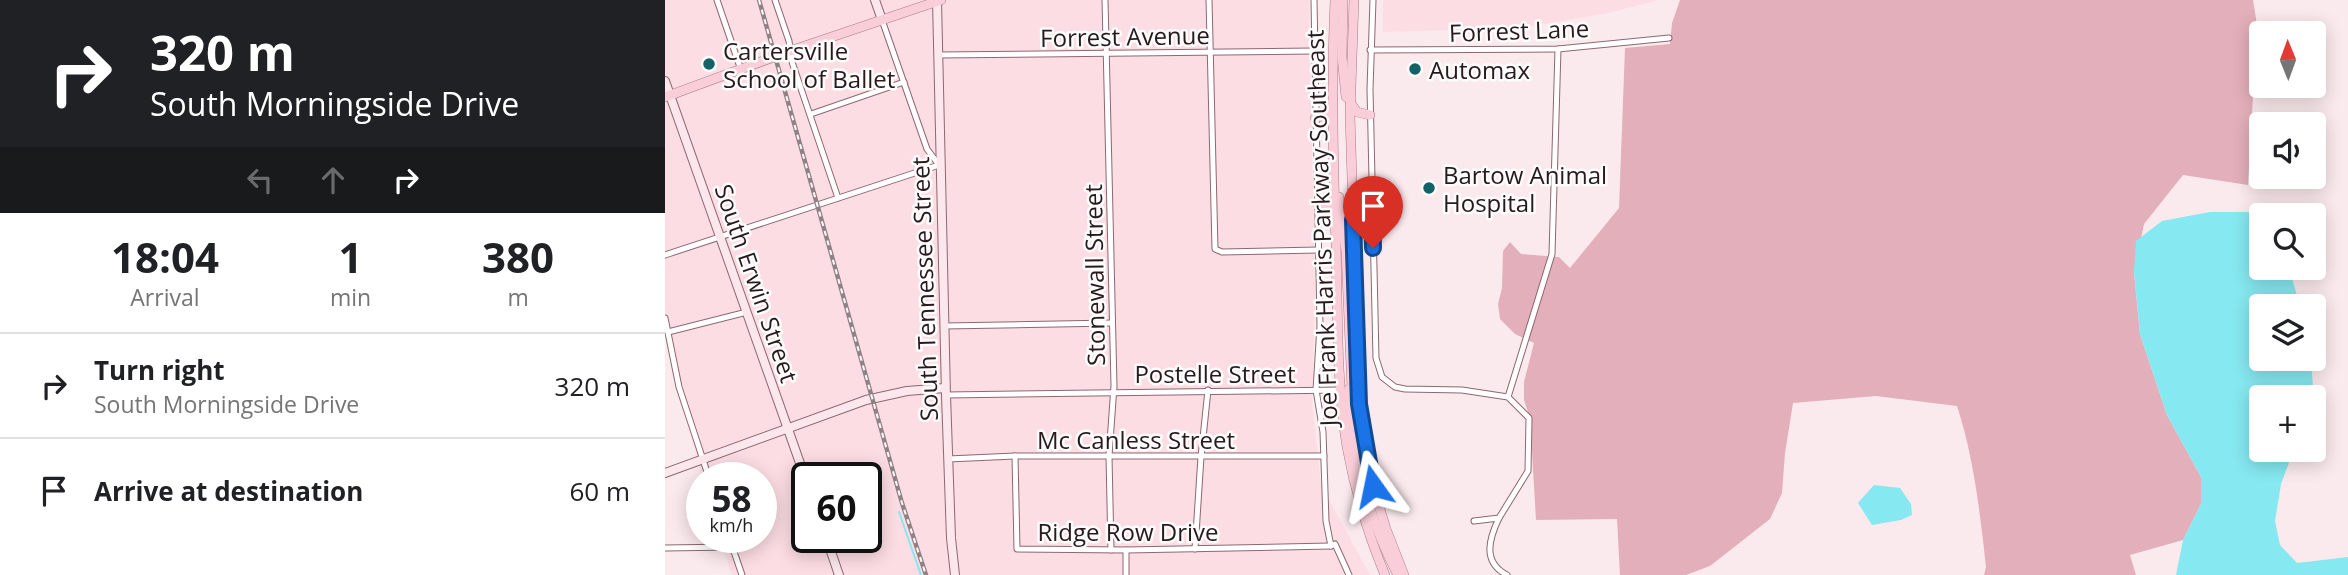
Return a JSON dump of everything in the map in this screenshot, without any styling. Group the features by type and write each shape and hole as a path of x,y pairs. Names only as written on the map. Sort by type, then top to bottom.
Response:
{"main road":[{"path":"667,96 938,0"},
{"name":"Joe Frank Harris Parkway Southeast","path":"1335,0 1335,213 1350,389 1373,486 1404,575"},
{"path":"1343,0 1343,71 1350,116"},
{"name":"Joe Frank Harris Parkway Southeast","path":"1354,0 1350,102 1353,220 1347,447 1357,491 1384,575"},
{"path":"1350,102 1357,112 1370,115"},
{"path":"1315,118 1326,115 1333,106"},
{"path":"1334,182 1340,203 1346,253 1353,439 1375,527 1398,575"},
{"path":"1353,220 1359,199 1363,195 1372,194"},
{"path":"1317,203 1328,205 1335,213"},
{"path":"1380,563 1391,575"}],"street":[{"path":"717,0 741,70"},
{"path":"775,0 792,62 838,198"},
{"path":"665,255 939,165 926,149 875,0"},
{"name":"South Tennessee Street","path":"938,0 945,392 955,575"},
{"name":"Stonewall Street","path":"1105,0 1113,391 1109,456 1111,550"},
{"path":"1209,0 1216,251 1318,250"},
{"path":"1314,0 1320,326 1316,390 1331,546 1335,544 1349,575"},
{"path":"1373,0 1370,115 1376,358 1382,377 1399,389 1462,390 1508,397 1529,418 1528,471 1491,536 1490,556 1494,565 1507,575"},
{"name":"Forrest Lane","path":"1370,50 1558,49 1669,38"},
{"path":"1508,397 1552,254 1558,49"},
{"name":"Forrest Avenue","path":"937,55 1314,51"},
{"name":"South Erwin Street","path":"665,81 667,96 721,237 799,462"},
{"path":"811,114 904,82"},
{"path":"668,332 747,312"},
{"path":"665,318 679,387 703,460"},
{"path":"944,326 1112,323"},
{"name":"Postelle Street","path":"945,392 1350,389"},
{"path":"1195,549 1208,390"},
{"path":"665,473 874,398 907,391 945,392"},
{"name":"Mc Canless Street","path":"948,459 1015,456 1324,456"},
{"name":"Ridge Row Drive","path":"1015,456 1017,549 1331,546"},
{"path":"1474,520 1499,518"},
{"path":"665,548 686,548"},
{"path":"1126,550 1126,575"},
{"path":"734,553 742,575"},
{"path":"831,553 839,575"}],"shaded area":[{"path":"665,0 1309,0 1315,292 1312,402 1321,485 1370,575 732,575 724,553 777,553 777,462 698,462 665,322"},
{"path":"1383,0 1659,0 1608,13 1522,28 1383,32"},
{"path":"1680,0 2253,0 2256,21 2249,21 2249,98 2253,98 2252,112 2249,112 2248,185 2183,175 2144,224 2134,272 2140,334 2167,415 2201,477 2201,504 2183,540 2130,555 2136,575 1984,575 1986,567 1976,486 1957,406 1876,396 1793,403 1782,493 1770,519 1710,566 1686,575 1620,575 1617,519 1536,520 1530,418 1524,400 1524,382 1534,343 1515,334 1500,319 1498,304 1502,288 1503,251 1510,242 1521,254 1559,257 1570,268 1619,208 1625,48 1670,44 1672,23"}],"water":[{"path":"2210,212 2249,212 2249,280 2292,280 2297,294 2249,294 2249,371 2312,371 2313,385 2249,385 2249,462 2289,462 2281,484 2275,521 2280,545 2297,563 2348,557 2348,575 2176,575 2183,540 2201,504 2201,477 2167,415 2140,334 2134,272 2136,241 2162,221"},
{"path":"1874,485 1900,488 1911,504 1912,515 1901,520 1872,525 1858,503"}],"waterway":[{"path":"899,512 921,575"}],"railway":[{"path":"759,0 902,503 926,575"}],"place":[{"name":"Cartersville School of Ballet","path":"709,64"},
{"name":"Automax","path":"1415,69"},
{"name":"Bartow Animal Hospital","path":"1429,188"}],"route":[{"path":"1373,248 1372,194 1367,194 1359,199 1353,220 1359,404 1373,486"}]}
